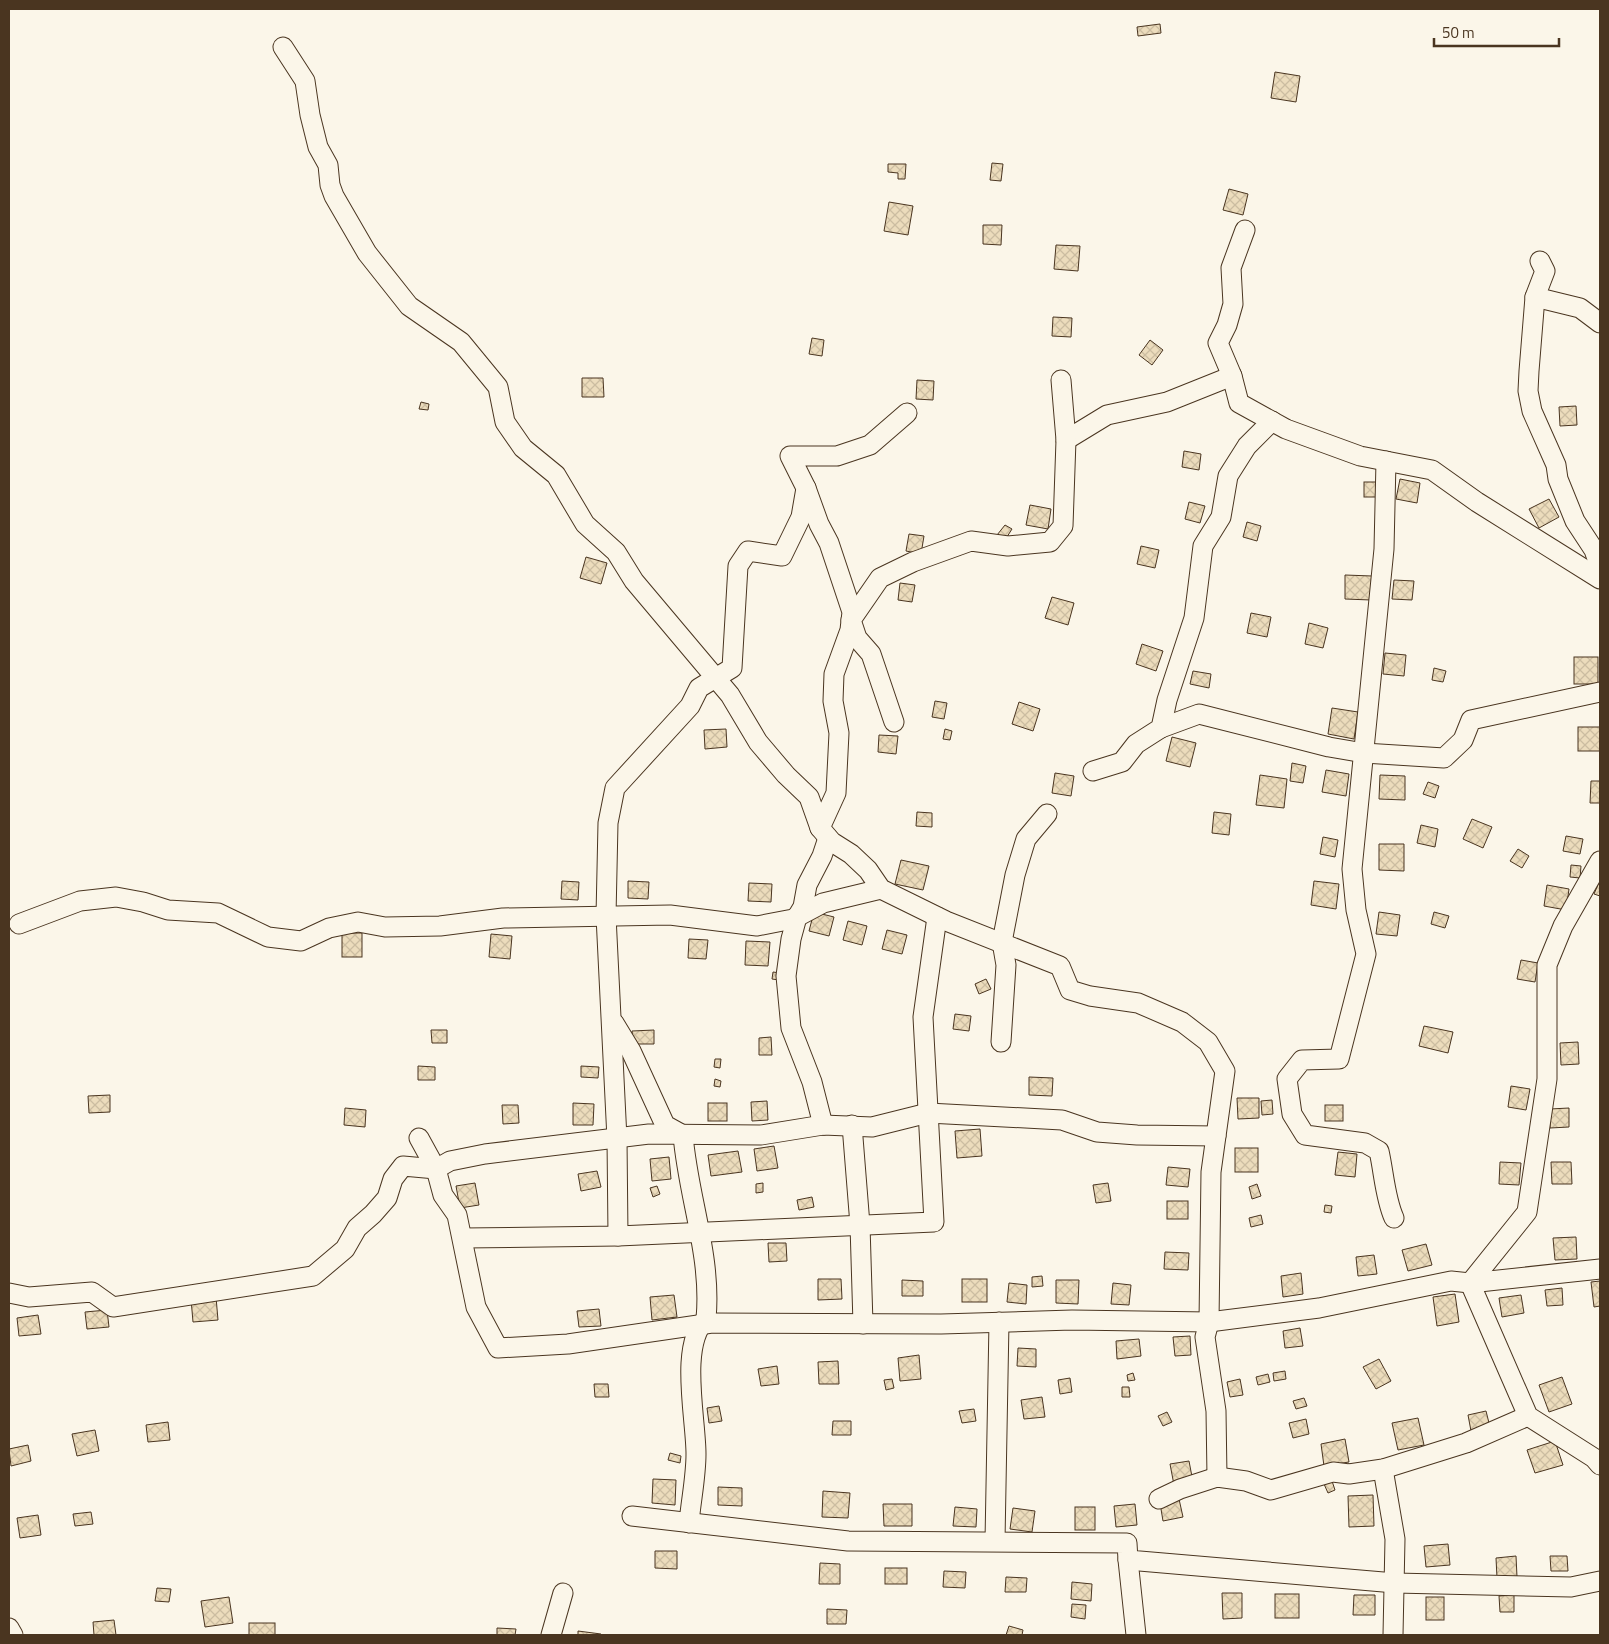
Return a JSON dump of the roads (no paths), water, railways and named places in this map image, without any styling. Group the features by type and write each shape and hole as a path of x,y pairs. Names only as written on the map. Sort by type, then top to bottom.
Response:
{"street":[{"path":"284,47 305,81 310,115 318,147 328,165 330,185 334,196 367,254 409,306 461,342 498,387 504,422 523,448 556,475 585,524 616,552 634,581 730,695 758,742 786,775 809,797 824,833 868,870 881,889 937,917 1060,966 1070,990 1090,996 1138,1003 1182,1022 1208,1042 1225,1071 1211,1172 1209,1322 1205,1337 1216,1411 1217,1477"},
{"path":"1245,230 1231,268 1233,304 1227,325 1218,343 1232,376 1239,403 1286,429 1360,456 1432,470 1477,502 1600,580"},
{"path":"1540,262 1545,271 1535,296 1528,391 1532,411 1556,465 1558,479 1575,520 1594,550 1600,566"},
{"path":"1535,296 1580,308 1600,323"},
{"path":"1066,440 1108,415 1167,402 1232,376"},
{"path":"851,620 880,578 944,550 972,541 1008,546 1050,542 1063,526 1066,440 1061,380"},
{"path":"1248,446 1253,410"},
{"path":"823,1125 812,1082 790,1028 786,976 791,939 797,918 803,907 807,885 822,856 824,833 836,793 839,733 833,701 834,674 850,630 852,612 829,543 818,524 806,488 790,456 836,456 870,445 907,413"},
{"path":"1161,728 1167,700 1194,618 1203,546 1221,517 1228,476 1248,446 1272,421"},
{"path":"1386,461 1384,550 1352,869 1356,910 1366,954 1339,1059 1302,1060 1287,1079 1292,1114 1305,1135 1364,1143 1379,1151 1387,1186 1388,1204 1394,1218"},
{"path":"618,1236 617,1139 606,916 608,823 615,788 690,706 699,688 717,680 732,668 738,566 748,551 782,556 801,516 806,488"},
{"path":"851,620 856,638 871,654 894,722"},
{"path":"1093,771 1122,762 1136,744 1161,728 1199,714 1329,747 1364,753 1444,758 1463,740 1471,720 1600,692"},
{"path":"1001,1042 1006,965 1002,942 1015,875 1026,839 1047,814"},
{"path":"1470,1283 1527,1212 1547,1078 1547,965 1563,926 1600,861"},
{"path":"19,924 80,901 116,896 168,910 218,912 268,937 301,941 329,928 358,922 386,927 440,926 502,918 670,915 757,926 797,918 823,903 881,889"},
{"path":"463,1238 618,1236 934,1222 923,1017 937,917"},
{"path":"612,1019 631,1051 665,1125 683,1134"},
{"path":"9,1293 29,1297 92,1292 113,1307 313,1276 345,1249 356,1228 373,1214 387,1198 393,1179 403,1166 436,1169 450,1160 527,1147 617,1139 649,1134 761,1135 823,1125 872,1127 928,1113 1062,1120 1097,1132 1137,1135 1216,1136"},
{"path":"852,1125 860,1224 863,1324"},
{"path":"683,1134 685,1164 700,1232 709,1294 706,1319 701,1324 694,1341 691,1360 696,1455 689,1523"},
{"path":"419,1138 436,1169 443,1195 457,1215 476,1307 498,1348 568,1344 701,1324 863,1324 1072,1320 1209,1322 1319,1308 1451,1281 1470,1283 1600,1269"},
{"path":"1470,1283 1528,1416 1594,1458 1600,1466"},
{"path":"995,1541 999,1322"},
{"path":"1159,1499 1180,1489 1217,1477 1246,1481 1271,1490 1333,1472 1350,1474 1384,1468 1466,1443 1528,1416"},
{"path":"1384,1468 1395,1539 1393,1635"},
{"path":"632,1516 848,1541 1127,1542 1136,1635"},
{"path":"1128,1560 1395,1583 1571,1587 1600,1581"},
{"path":"551,1635 563,1593"},
{"path":"9,1628 13,1635"}]}
